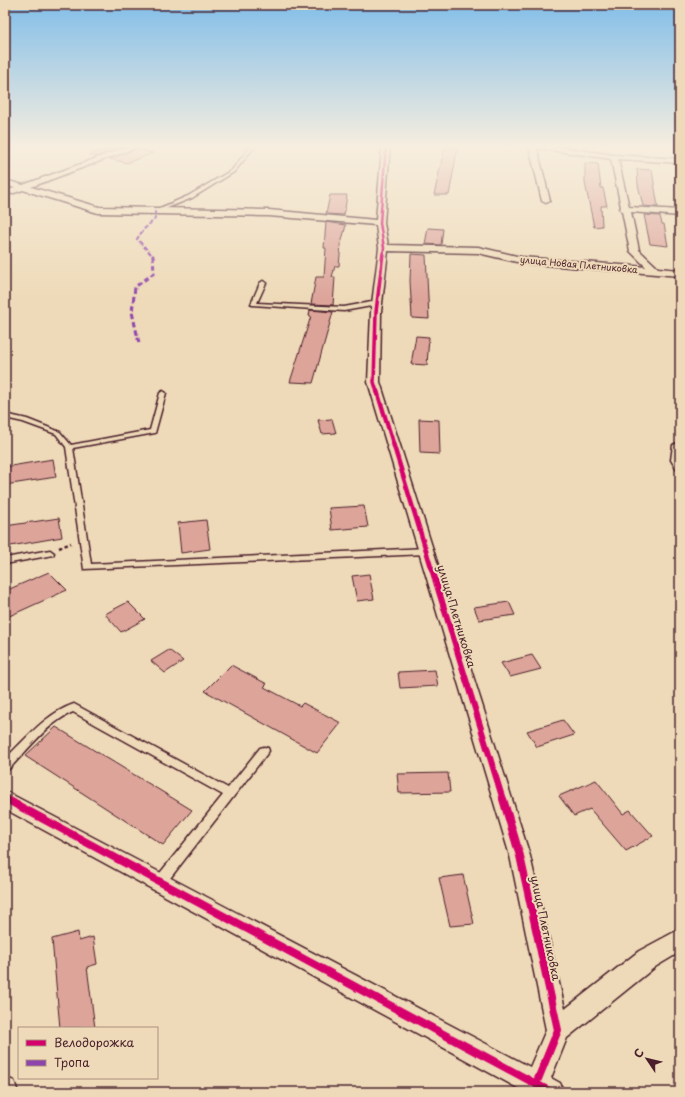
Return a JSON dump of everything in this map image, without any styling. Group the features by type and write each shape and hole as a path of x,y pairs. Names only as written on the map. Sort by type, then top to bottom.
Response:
{"street":[{"path":"57,197 98,210 269,213 380,223"},
{"name":"улица Плетниковка","path":"382,197 380,223 384,248 377,302 374,382 520,856 558,1030"},
{"name":"улица Новая Плетниковка","path":"622,197 635,251 654,271"},
{"path":"624,209 680,213"},
{"name":"улица Новая Плетниковка","path":"384,248 478,250 521,260 680,273"},
{"path":"5,799 544,1088 558,1030 647,960 680,940"}],"lane":[{"path":"155,211 190,197"},
{"path":"263,283 254,304 344,309 377,302"},
{"path":"69,447 153,432 163,393"},
{"path":"5,416 25,420 58,433 69,447 87,567 426,551"},
{"path":"680,444 676,445 675,460 680,468"},
{"path":"5,562 50,553"},
{"path":"5,766 54,718 66,710 74,708 230,794"},
{"path":"160,882 264,751"}],"path":[{"path":"50,553 82,538"}],"building":[{"path":"330,197 347,197 344,215 326,214"},
{"path":"588,197 605,197 607,206 601,206 602,226 594,227"},
{"path":"641,197 656,197 658,207 643,206"},
{"path":"644,215 660,216 662,224 664,224 668,246 650,244"},
{"path":"326,222 346,225 341,244 339,266 335,266 332,277 335,277 333,305 311,304 316,277 324,277"},
{"path":"428,228 443,229 441,245 425,244"},
{"path":"411,254 426,255 429,319 412,318 410,281"},
{"path":"310,310 333,312 313,383 290,382 311,316 309,316"},
{"path":"416,336 429,337 427,365 411,364"},
{"path":"332,419 336,433 322,434 318,420"},
{"path":"419,419 439,420 440,454 420,453"},
{"path":"53,459 56,477 5,485 5,467"},
{"path":"364,506 368,527 332,530 329,508"},
{"path":"59,518 62,537 5,547 5,526"},
{"path":"206,520 210,549 181,553 178,523"},
{"path":"49,572 67,590 5,618 5,591"},
{"path":"369,574 374,599 357,601 352,576"},
{"path":"128,602 145,619 121,632 105,614"},
{"path":"509,602 515,615 479,620 474,607"},
{"path":"169,650 183,661 165,673 151,661"},
{"path":"532,655 541,669 510,677 501,663"},
{"path":"231,665 267,684 264,687 300,706 303,703 341,723 317,753 205,691"},
{"path":"435,670 438,686 400,688 398,672"},
{"path":"563,720 574,735 537,747 527,731"},
{"path":"56,727 192,810 163,845 25,756"},
{"path":"448,773 450,792 399,793 397,774"},
{"path":"596,780 623,814 630,810 653,836 626,851 590,809 574,816 559,796"},
{"path":"463,875 474,924 450,926 439,878"},
{"path":"78,932 79,941 93,937 97,964 87,967 95,1027 60,1027 52,939"}],"marked path":[{"path":"139,343 132,312 135,287 154,273 153,256 137,239 143,230 155,219 155,211"}],"cycle path":[{"path":"382,197 380,223 384,248 376,312 374,382 520,856 558,1030 536,1084"},
{"path":"5,799 551,1092"}]}
